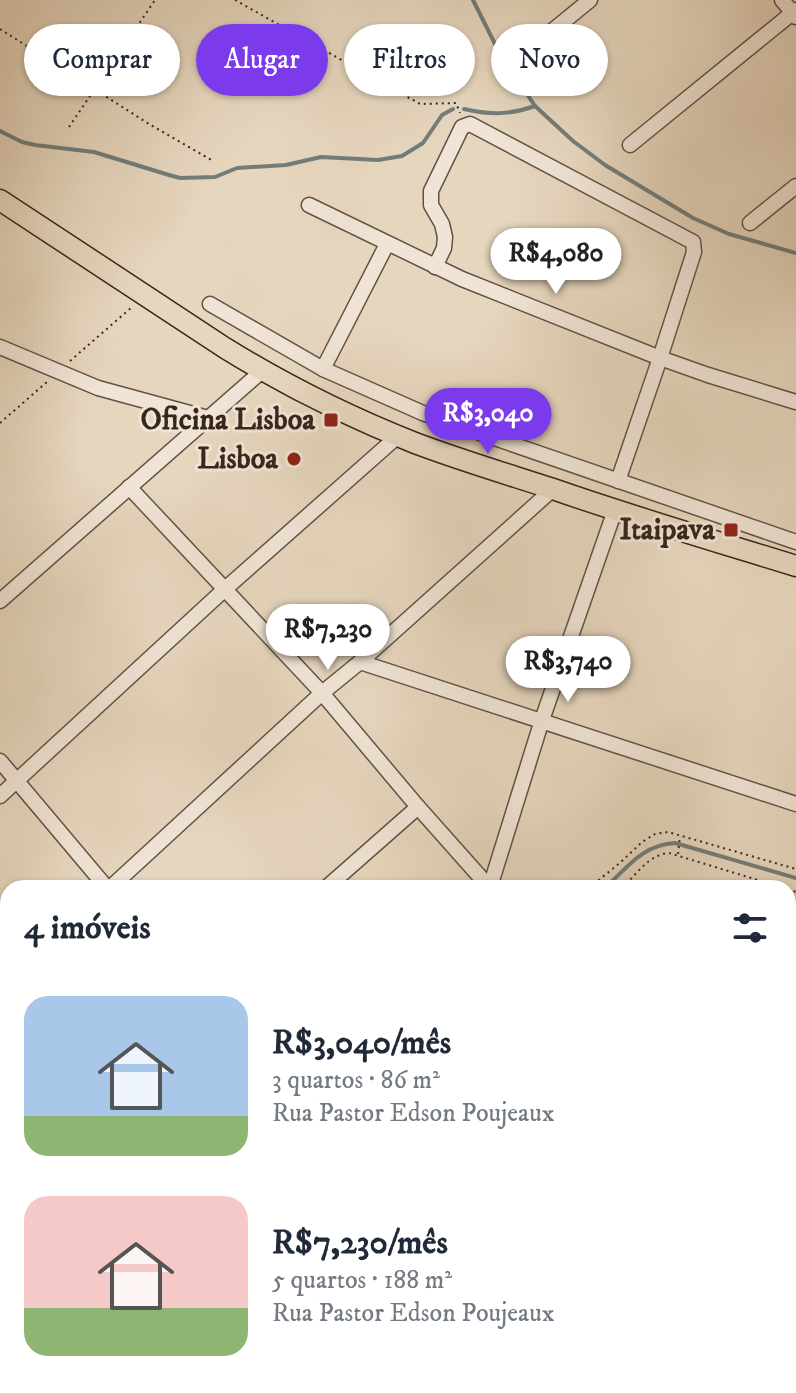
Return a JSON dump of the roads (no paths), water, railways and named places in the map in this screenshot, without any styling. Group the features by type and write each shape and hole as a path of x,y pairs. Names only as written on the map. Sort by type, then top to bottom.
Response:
{"main road":[{"path":"0,200 262,371 321,401 454,457 796,566"}],"street":[{"path":"561,24 590,0"},
{"path":"630,145 795,13 782,0"},
{"path":"435,267 444,248 445,237 442,224 431,205 431,191 462,127 470,124 691,240 695,245 694,252 618,481"},
{"path":"750,223 796,186"},
{"path":"309,205 435,267 660,358 796,402"},
{"path":"323,369 387,244"},
{"path":"210,304 323,369 425,414 796,542"},
{"path":"0,347 98,388 208,418"},
{"path":"0,601 262,371"},
{"path":"0,796 225,589 398,436"},
{"path":"129,487 322,693 483,880"},
{"path":"117,880 553,489"},
{"path":"492,880 542,720 615,510"},
{"path":"360,662 796,804"},
{"path":"0,761 101,880"},
{"path":"335,880 418,807"}],"waterway":[{"path":"473,0 500,54 535,106 573,141 605,165 693,218 729,234 796,253"},
{"path":"464,109 500,113 535,106"},
{"path":"0,131 22,142 94,152 180,178 215,177 237,168 286,165 321,157 378,160 402,156 423,143 442,115 453,109"},
{"path":"613,880 644,853 675,843 796,878"}],"place":[{"name":"Oficina Lisboa","path":"331,420"},
{"name":"Lisboa","path":"294,459"},
{"name":"Itaipava","path":"731,530"}]}
